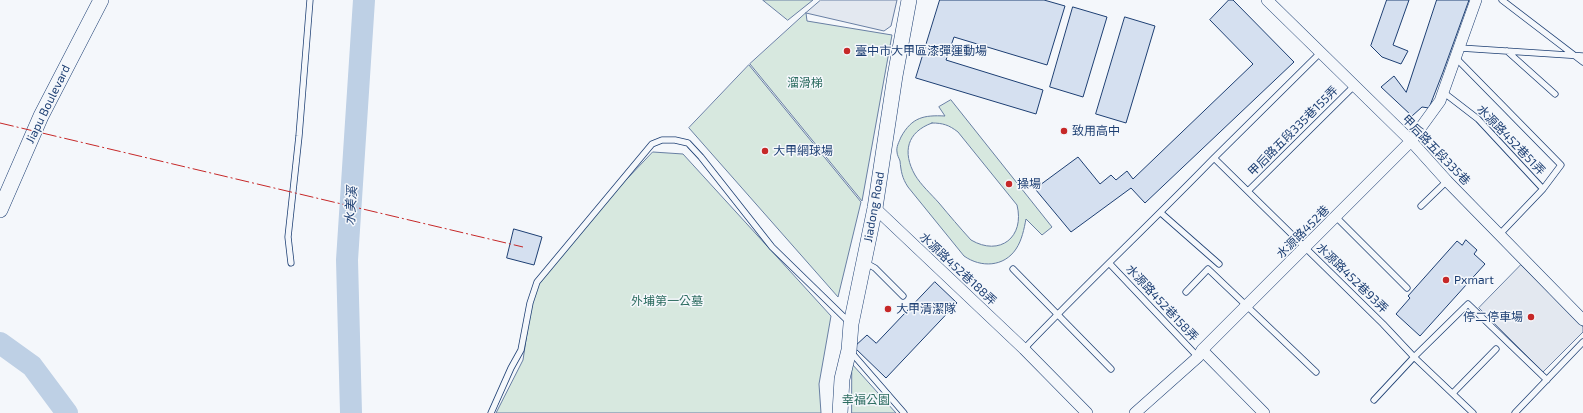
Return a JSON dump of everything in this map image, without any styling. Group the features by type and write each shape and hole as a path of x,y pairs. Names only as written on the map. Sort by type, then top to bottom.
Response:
{"street":[{"name":"Jiapu Boulevard","path":"0,210 41,116 101,0"},
{"name":"Jiadong Road","path":"840,413 842,379 850,350 851,324 875,208 895,76 909,0"},
{"name":"水源路452巷","path":"1135,413 1200,354 1411,141 1440,101 1476,0"},
{"name":"甲后路五段335巷","path":"1269,1 1320,53 1411,141 1447,181 1583,320"},
{"name":"水源路452巷188弄","path":"875,208 1024,349 1087,413"},
{"path":"1200,354 1260,412"}],"lane":[{"path":"291,263 288,237 299,136 310,0"},
{"path":"1502,0 1583,62"},
{"path":"1507,51 1556,94"},
{"path":"1458,53 1507,51 1583,56"},
{"name":"水源路452巷158弄","path":"1058,314 1110,264 1320,53"},
{"path":"1458,53 1561,166 1543,189 1500,234"},
{"name":"甲后路五段335巷155弄","path":"1248,191 1354,86"},
{"name":"水源路452巷51弄","path":"1444,92 1478,119 1543,189"},
{"path":"491,413 511,368 521,350 530,303 537,282 652,144 662,140 675,140 688,143 701,157 772,247 851,324"},
{"name":"水源路452巷93弄","path":"1214,158 1383,324 1414,357 1473,413"},
{"path":"1421,206 1447,181"},
{"path":"1161,213 1219,264"},
{"path":"1336,216 1407,288"},
{"path":"864,262 875,268 903,296"},
{"name":"水源路452巷158弄","path":"1110,264 1200,354"},
{"path":"1013,269 1111,370"},
{"path":"1186,292 1208,269 1316,372"},
{"path":"1374,400 1414,357 1468,304 1547,380"},
{"path":"1024,349 1058,314"},
{"path":"1515,413 1583,342"},
{"path":"1453,393 1496,349"},
{"path":"850,350 904,413"}],"green space":[{"path":"763,0 813,0 788,20"},
{"name":"溜滑梯","path":"806,13 807,21 892,35 862,201 750,64"},
{"path":"749,65 861,202 838,297 689,128"},
{"name":"操場","path":"951,100 1052,227 1042,235 1026,219 1024,231 1018,246 1011,255 999,262 985,264 971,260 964,256 908,187 903,177 897,154 898,144 901,137 905,130 914,121 931,116 945,116 939,107","holes":["932,123 946,125 958,132 1017,205 1019,216 1017,226 1014,235 1008,241 1000,245 992,246 982,245 971,240 915,175 909,158 909,144 912,137 917,132"]},
{"name":"外埔第一公墓","path":"653,152 683,154 831,316 819,384 821,413 496,413 523,360 533,292 559,257 607,200"},
{"name":"幸福公園","path":"852,364 896,413 852,413"}],"shaded area":[{"path":"821,0 897,0 891,26 884,31 806,13"},
{"name":"停二停車場","path":"1521,265 1583,327 1583,332 1543,372 1479,308"}],"building":[{"path":"940,0 1044,0 1065,6 1047,65 954,37 946,60 1043,90 1036,114 916,78"},
{"path":"1229,0 1233,0 1294,62 1145,203 1131,188 1071,232 1031,184 1031,179 1034,179 1040,185 1078,157 1100,184 1111,175 1116,180 1127,171 1133,179 1253,64 1210,20"},
{"path":"1387,0 1409,0 1393,45 1408,51 1401,64 1382,57 1371,46"},
{"path":"1437,0 1469,0 1429,108 1422,107 1412,116 1381,87 1394,76 1406,92"},
{"path":"1073,7 1107,17 1083,97 1050,87"},
{"path":"1125,17 1155,26 1126,123 1096,114"},
{"path":"514,229 542,237 534,265 507,258"},
{"name":"Pxmart","path":"1466,240 1477,250 1474,254 1485,264 1420,336 1396,314 1410,298 1408,296 1457,241 1462,245"},
{"name":"大甲清潔隊","path":"935,282 957,303 886,378 854,347 867,335 876,343"}],"waterway":[{"name":"水美溪","path":"351,413 347,260 364,0"},
{"path":"0,343 32,366 67,413"}],"power":[{"path":"0,123 523,247"}],"place":[{"name":"臺中市大甲區漆彈運動場","path":"847,51"},
{"name":"致用高中","path":"1064,131"},
{"name":"大甲網球場","path":"765,151"},
{"name":"操場","path":"1009,184"},
{"name":"Pxmart","path":"1446,280"},
{"name":"大甲清潔隊","path":"888,309"},
{"name":"停二停車場","path":"1531,317"}]}
